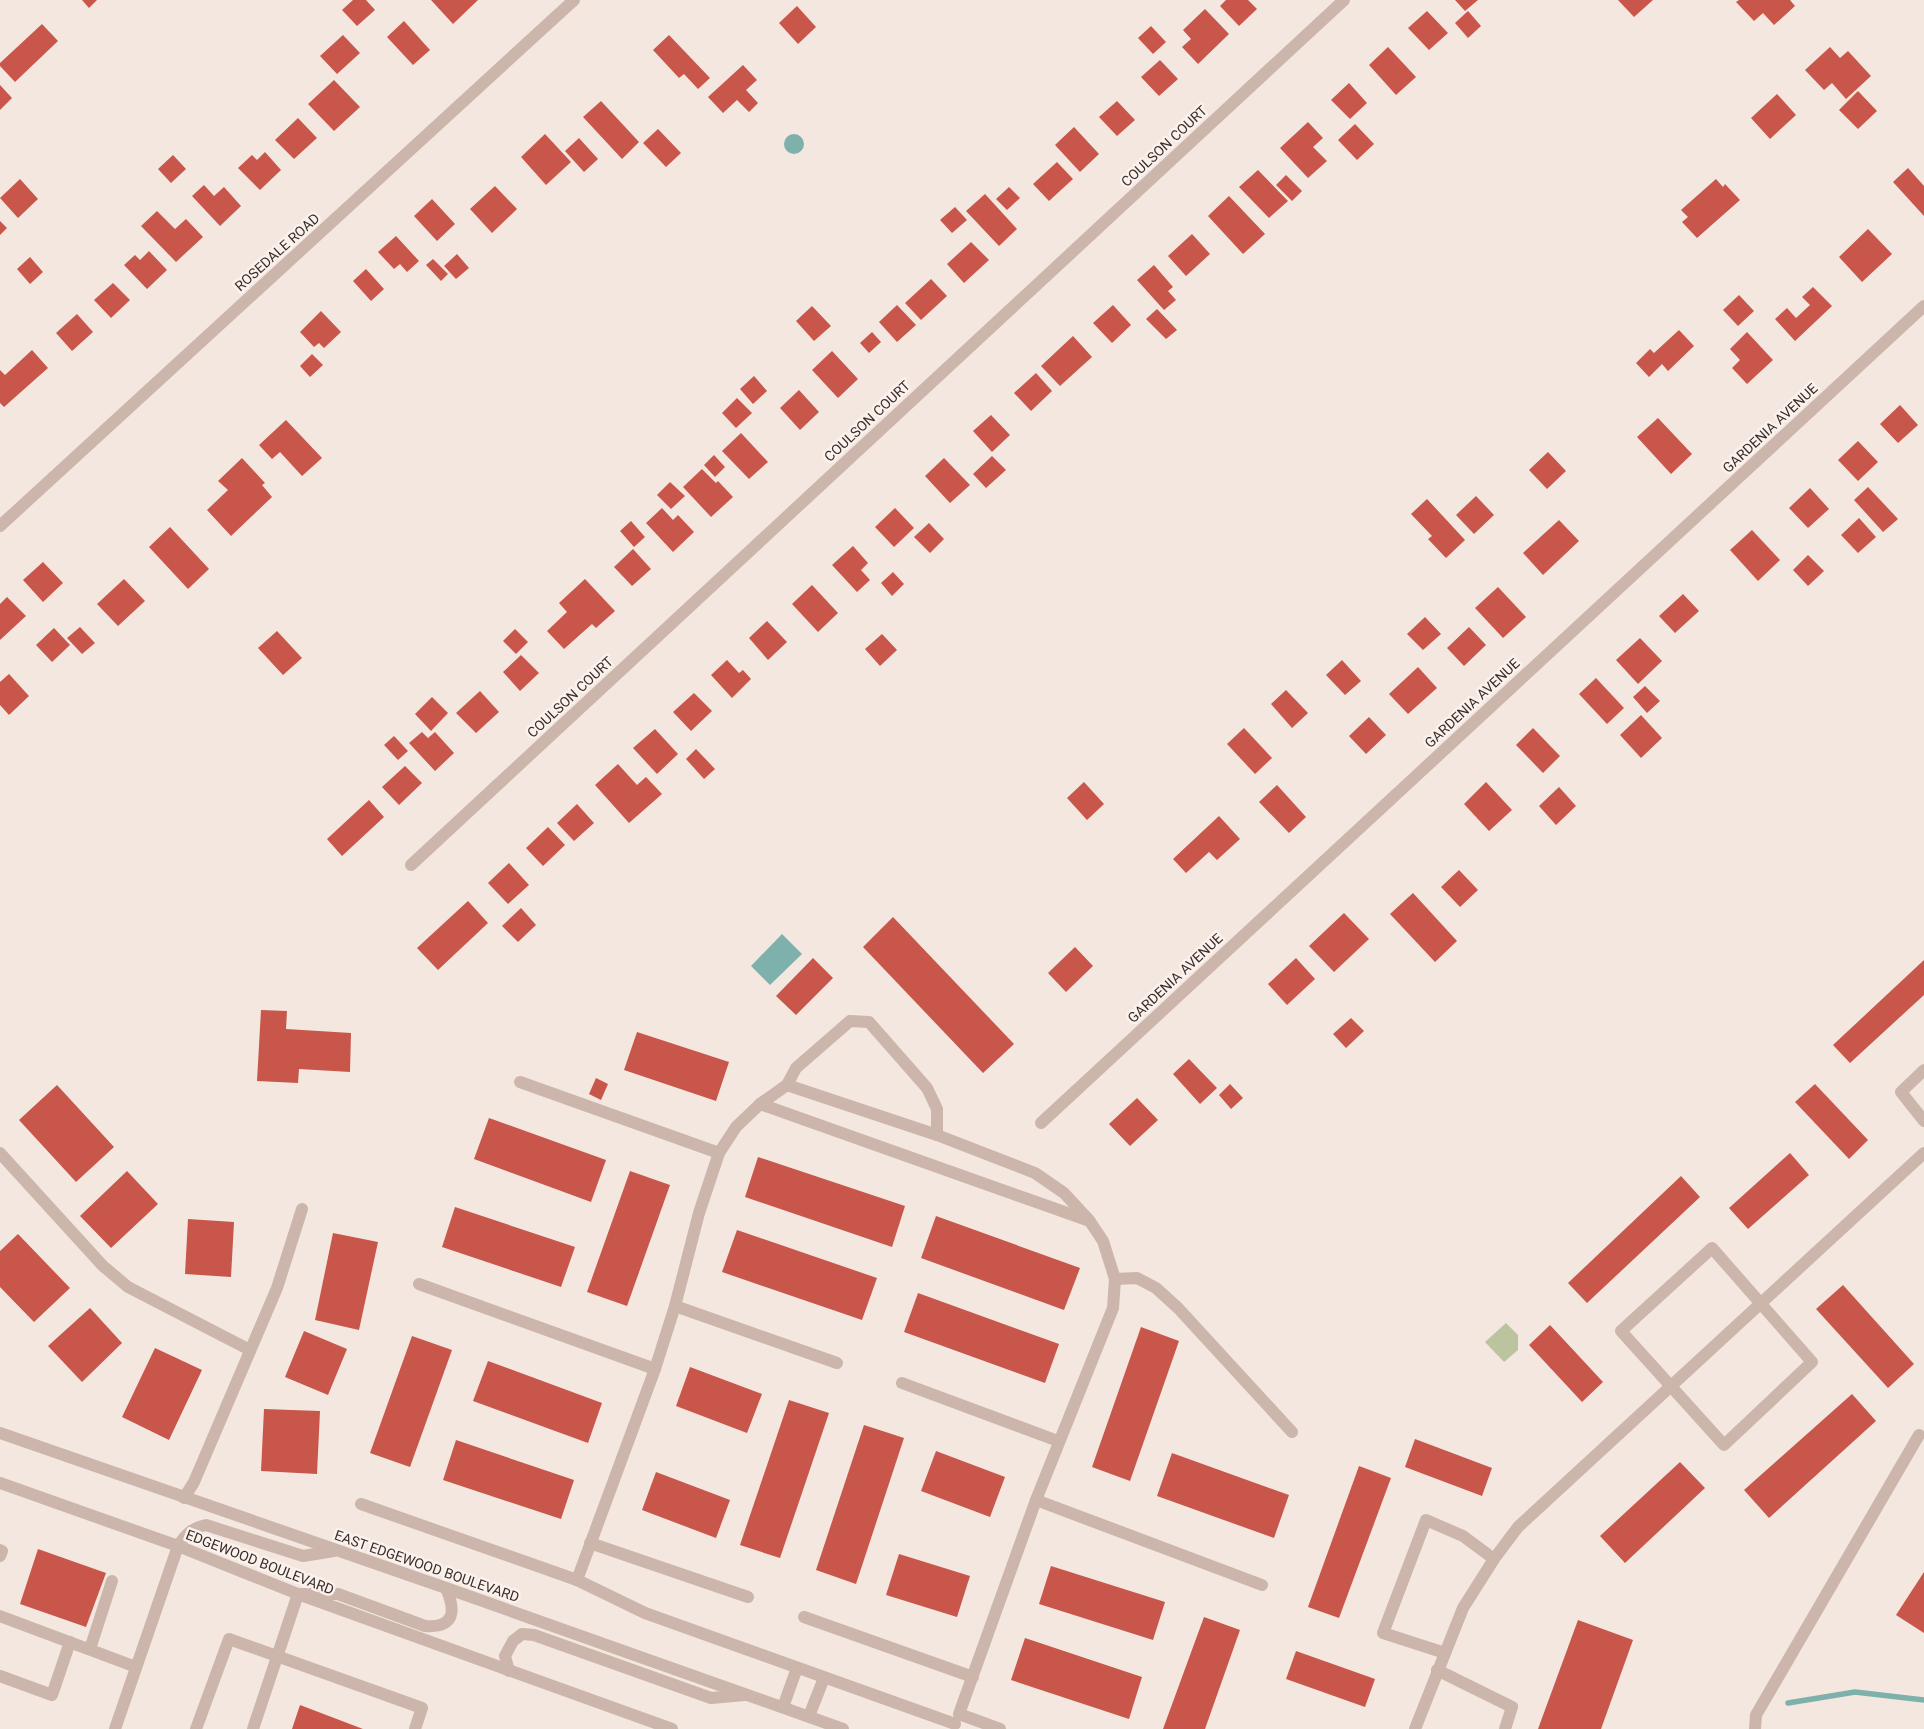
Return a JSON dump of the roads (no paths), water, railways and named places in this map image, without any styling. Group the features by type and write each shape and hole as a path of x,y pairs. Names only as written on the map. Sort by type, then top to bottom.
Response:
{"street":[{"name":"ROSEDALE ROAD","path":"0,526 574,0"},
{"name":"COULSON COURT","path":"411,865 1344,0"},
{"name":"GARDENIA AVENUE","path":"1041,1123 1924,306"},
{"path":"577,1580 655,1368 675,1306 699,1213 719,1153 736,1127 760,1104 787,1085 796,1068 850,1021 869,1022 927,1088 937,1109 937,1135"},
{"path":"1924,1070 1900,1092 1924,1121"},
{"path":"520,1082 719,1153"},
{"path":"787,1085 937,1135 1035,1173 1064,1193 1089,1220 1103,1241 1115,1279 1112,1308 1058,1441 956,1723"},
{"path":"760,1104 1089,1220"},
{"path":"0,1153 103,1266 128,1287 250,1350"},
{"path":"1415,1729 1462,1608 1494,1559 1518,1527 1924,1153"},
{"path":"184,1498 194,1482 277,1288 302,1209"},
{"path":"1712,1248 1760,1304 1812,1362 1724,1445 1621,1331 1712,1248"},
{"path":"1115,1279 1137,1278 1156,1288 1178,1308 1292,1432"},
{"path":"419,1284 655,1368"},
{"path":"675,1306 836,1363"},
{"path":"902,1383 1058,1441"},
{"name":"EAST EDGEWOOD BOULEVARD","path":"0,1433 446,1588 843,1729"},
{"path":"1755,1729 1756,1715 1922,1434"},
{"name":"EDGEWOOD BOULEVARD","path":"0,1484 178,1546 298,1594 509,1671"},
{"path":"1036,1500 1262,1586"},
{"path":"361,1504 577,1580 645,1613 824,1678 956,1723 1000,1729"},
{"path":"1445,1653 1384,1633 1426,1520 1463,1536 1494,1559"},
{"path":"115,1729 178,1546 187,1533 196,1527 206,1525 303,1556 337,1551"},
{"path":"590,1543 748,1597"},
{"path":"0,1550 2,1551 0,1556"},
{"path":"90,1650 112,1581"},
{"path":"253,1729 298,1594 338,1594 425,1626 435,1627 446,1622 453,1612 452,1601 446,1588"},
{"path":"0,1616 136,1667"},
{"path":"804,1617 973,1677"},
{"path":"672,1729 509,1671 505,1656 513,1642 522,1634 534,1635 711,1698 747,1694"},
{"path":"196,1729 229,1639 422,1708 415,1729"},
{"path":"0,1676 52,1695 70,1642"},
{"path":"782,1707 797,1668"},
{"path":"1437,1670 1512,1706 1505,1729"},
{"path":"808,1716 824,1678"}],"water":[{"path":"790,134 798,134 804,140 804,148 798,154 790,154 784,148 784,140"},
{"path":"782,934 802,954 770,985 751,966"}],"waterway":[{"path":"1788,1703 1855,1692 1924,1700"}]}
